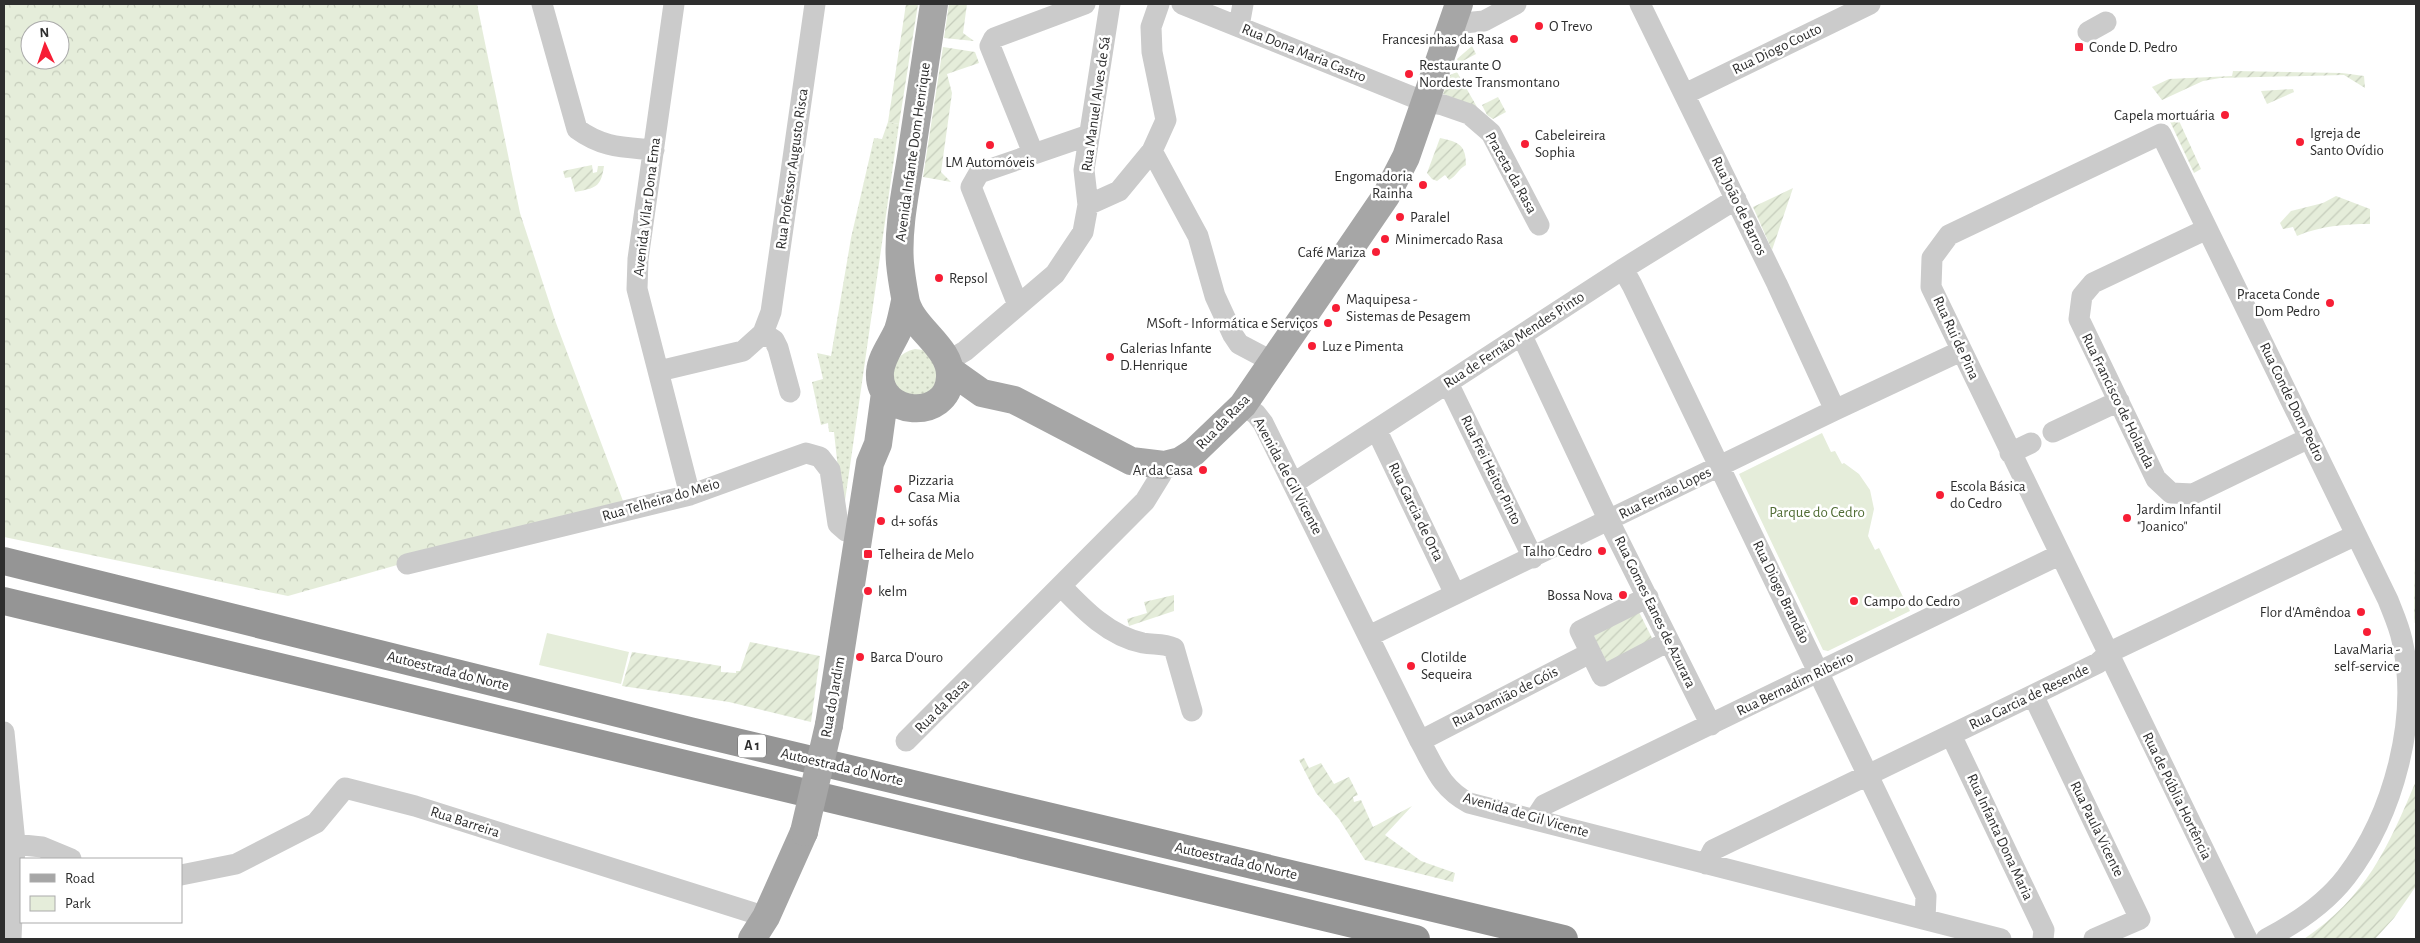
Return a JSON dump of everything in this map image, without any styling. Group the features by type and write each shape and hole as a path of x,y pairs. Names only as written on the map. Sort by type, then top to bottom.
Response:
{"highway":[{"name":"Autoestrada do Norte","path":"4,561 690,731 1564,939"},
{"name":"A 1","path":"4,601 1416,939"}],"main road":[{"name":"Avenida Infante Dom Henrique","path":"885,393 880,373 898,330 906,301 900,262 901,236 934,4"},
{"name":"Rua da Rasa","path":"1164,465 1180,461 1194,452 1243,405 1386,196 1406,157 1456,14"},
{"name":"Avenida Infante Dom Henrique","path":"906,301 944,359"},
{"path":"887,353 899,343 914,339 944,359 982,393"},
{"path":"878,444 947,391 944,359"},
{"path":"885,393 901,407 927,407 982,393 1014,400 1131,461 1164,465"},
{"name":"Rua do Jardim","path":"759,928 804,832 829,725 858,534 870,463 878,444 885,393"}],"street":[{"path":"542,4 576,129 592,140 612,147 654,150"},
{"name":"Avenida Vilar Dona Ema","path":"674,4 638,259 637,288 690,495"},
{"name":"Rua Professor Augusto Risca","path":"763,333 771,312 815,4"},
{"path":"1033,153 990,46 994,38 1084,4"},
{"name":"Rua Manuel Alves de Sá","path":"944,359 965,351 1054,274 1083,232 1088,205 1084,170 1110,4"},
{"path":"1088,205 1119,191 1152,151 1166,120 1152,52 1151,27 1159,4"},
{"name":"Rua Dona Maria Castro","path":"1182,4 1425,102"},
{"path":"1239,26 1243,4"},
{"path":"1456,14 1484,21 1516,4"},
{"name":"Rua João de Barros","path":"1640,4 1736,199 1835,410"},
{"name":"Rua Diogo Couto","path":"1685,94 1870,4"},
{"name":"Praceta da Rasa","path":"1425,102 1442,105 1469,114 1491,132 1539,225"},
{"name":"Rua Conde Dom Pedro","path":"2161,134 2356,535"},
{"name":"Rua Rui de Pina","path":"2110,652 2060,555 1931,288 1932,258 1949,235 2161,134"},
{"path":"1018,305 971,187 979,173 1089,135"},
{"path":"1152,151 1198,236 1215,296 1233,335 1239,344 1274,362"},
{"name":"Rua de Fernão Mendes Pinto","path":"1294,483 1377,431 1623,269 1736,199"},
{"name":"Rua Francisco de Holanda","path":"2207,229 2093,283 2082,296 2079,319 2156,479 2171,492 2192,494 2309,438"},
{"name":"Rua Diogo Brandão","path":"1623,269 1720,466 1926,896 1925,919"},
{"path":"659,371 743,350 763,333 774,340 778,348 790,392"},
{"name":"Rua Gomes Eanes de Azurara","path":"1522,336 1609,521 1711,725"},
{"name":"Rua Fernão Lopes","path":"1369,636 1961,351"},
{"name":"Rua Frei Heitor Pinto","path":"1448,383 1533,558"},
{"path":"2053,432 2119,400"},
{"name":"Avenida de Gil Vicente","path":"1243,405 1256,414 1263,423 1420,741 1443,784 1453,794 1469,803 1535,818 1706,864 2001,939"},
{"name":"Rua Garcia de Orta","path":"1377,431 1455,594"},
{"path":"2010,452 2031,443"},
{"name":"Rua Telheira do Meio","path":"406,564 690,495 806,453 820,457 830,470 838,524 846,531 858,534"},
{"name":"Rua da Rasa","path":"906,741 1144,501 1161,475 1164,465"},
{"path":"2266,939 2305,916 2346,877 2378,824 2394,780 2406,733 2407,683 2402,640 2388,600 2356,535"},
{"name":"Rua Garcia de Resende","path":"1706,864 1713,850 2098,663 2110,652 2356,535"},
{"name":"Rua Bernadim Ribeiro","path":"1535,818 1544,805 2060,555"},
{"path":"1061,586 1100,623 1116,634 1144,643 1162,643 1174,648 1192,712"},
{"path":"1648,597 1580,631 1590,653 1602,676 1669,641"},
{"name":"Rua de Públia Hortência","path":"2110,652 2114,667 2247,939"},
{"name":"Rua Damião de Góis","path":"1420,741 1590,653"},
{"name":"Rua Paula Vicente","path":"2033,695 2140,919 2094,939"},
{"path":"4,732 11,939"},
{"name":"Rua Infanta Dona Maria","path":"1951,735 2044,930 2043,939"},
{"name":"Rua Barreira","path":"182,875 236,864 316,823 345,788 415,806 759,928"},
{"path":"9,843 42,847 70,858"}],"green space":[{"path":"4,4 477,4 520,213 556,323 623,501 288,596 4,537"},
{"path":"906,4 918,4 899,124 888,122"},
{"path":"949,4 967,4 963,33 974,41 944,38"},
{"path":"1472,46 1476,54 1459,63 1457,59"},
{"path":"943,47 975,52 979,63 947,74 952,93 941,172 951,182 923,177"},
{"path":"2233,71 2342,73 2364,76 2365,88 2344,75 2220,78 2203,81 2162,100 2152,87 2169,79 2232,76"},
{"path":"1457,72 1477,107 1443,94 1450,75"},
{"path":"2293,89 2294,92 2267,104 2261,91"},
{"path":"1498,97 1506,112 1493,119 1487,115 1482,105"},
{"path":"2175,112 2201,169 2194,173 2167,115"},
{"path":"888,122 899,124 843,515 834,432 829,432 828,423 821,425 812,382 823,379 817,353 831,356 851,238 874,138 882,139"},
{"path":"1440,138 1457,143 1463,149 1466,165 1449,180 1445,175 1437,181 1432,179 1427,173"},
{"path":"592,165 593,173 597,172 598,166 604,166 599,183 592,188 575,192 571,177 565,178 563,171"},
{"path":"1793,188 1772,250 1753,207"},
{"path":"2336,196 2370,209 2370,224 2333,226 2297,236 2293,227 2283,229 2280,223 2291,211 2323,203"},
{"path":"915,349 923,350 939,367 934,389 920,396 910,396 902,392 896,385 894,368 897,360 904,353"},
{"name":"Parque do Cedro","path":"1822,433 1831,452 1835,451 1842,464 1844,463 1859,474 1870,490 1874,509 1868,536 1875,550 1879,548 1910,611 1828,651 1823,650 1739,474"},
{"path":"2416,474 2416,629 2414,618"},
{"path":"1174,595 1174,611 1129,626 1127,619 1147,613 1144,602"},
{"path":"1638,610 1654,642 1608,665 1592,633"},
{"path":"547,633 629,652 621,684 539,665"},
{"path":"750,642 820,656 811,722 729,702 622,686 632,652 721,666 721,672 736,673 736,671 740,671"},
{"path":"1304,758 1309,768 1321,763 1334,784 1349,777 1358,795 1353,797 1354,802 1361,800 1373,827 1412,806 1385,835 1421,861 1455,873 1453,882 1365,860 1339,819 1316,793 1299,760"},
{"path":"2416,781 2416,886 2394,918 2375,939 2304,939 2344,906 2373,869 2385,849"}],"place":[{"name":"O Trevo","path":"1539,26"},
{"name":"Francesinhas da Rasa","path":"1514,39"},
{"name":"Conde D. Pedro","path":"2079,47"},
{"name":"Restaurante O Nordeste Transmontano","path":"1409,74"},
{"name":"Capela mortuária","path":"2225,115"},
{"name":"Igreja de Santo Ovídio","path":"2300,142"},
{"name":"Cabeleireira Sophia","path":"1525,144"},
{"name":"LM Automóveis","path":"990,145"},
{"name":"Engomadoria Rainha","path":"1423,185"},
{"name":"Paralel","path":"1400,217"},
{"name":"Minimercado Rasa","path":"1385,239"},
{"name":"Café Mariza","path":"1376,252"},
{"name":"Repsol","path":"939,278"},
{"name":"Praceta Conde Dom Pedro","path":"2330,303"},
{"name":"Maquipesa - Sistemas de Pesagem","path":"1336,308"},
{"name":"MSoft - Informática e Serviços","path":"1328,323"},
{"name":"Luz e Pimenta","path":"1312,346"},
{"name":"Galerias Infante D.Henrique","path":"1110,357"},
{"name":"Ar da Casa","path":"1203,470"},
{"name":"Pizzaria Casa Mia","path":"898,489"},
{"name":"Escola Básica do Cedro","path":"1940,495"},
{"name":"Jardim Infantil \"Joanico\"","path":"2127,518"},
{"name":"d+ sofás","path":"881,521"},
{"name":"Talho Cedro","path":"1602,551"},
{"name":"Telheira de Melo","path":"868,554"},
{"name":"kelm","path":"868,591"},
{"name":"Bossa Nova","path":"1623,595"},
{"name":"Campo do Cedro","path":"1854,601"},
{"name":"Flor d'Amêndoa","path":"2361,612"},
{"name":"LavaMaria - self-service","path":"2367,632"},
{"name":"Barca D'ouro","path":"860,657"},
{"name":"Clotilde Sequeira","path":"1411,666"}]}
